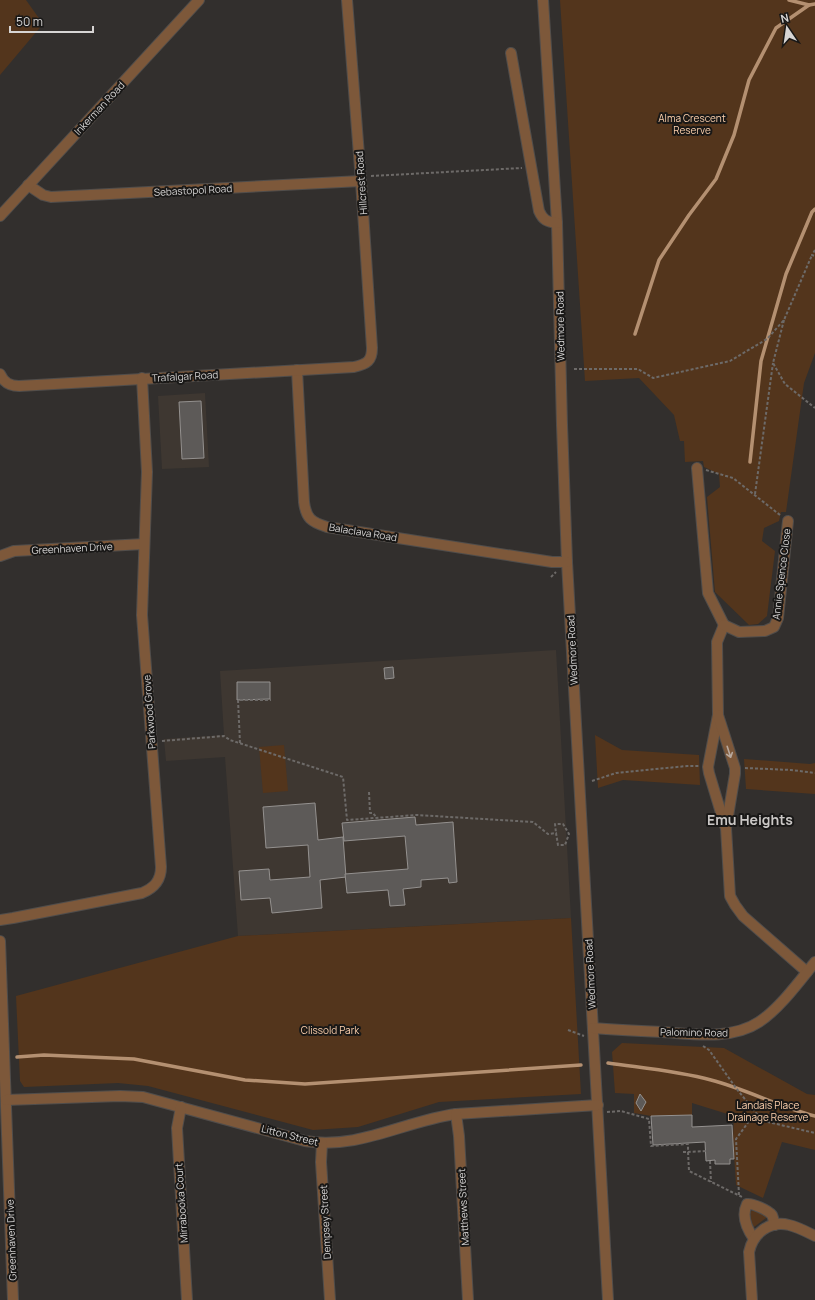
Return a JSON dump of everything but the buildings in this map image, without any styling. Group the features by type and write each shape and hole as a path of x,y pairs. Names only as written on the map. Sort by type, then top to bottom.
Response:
{"street":[{"name":"Inkerman Road","path":"0,216 198,0"},
{"name":"Hillcrest Road","path":"347,0 361,179 372,353 371,358 366,363"},
{"name":"Wedmore Road","path":"543,0 557,223 567,562 594,1032 602,1109 608,1300"},
{"path":"511,54 539,210 541,216 546,222 557,223"},
{"name":"Sebastopol Road","path":"28,185 43,195 51,197 361,179"},
{"name":"Trafalgar Road","path":"2,378 10,385 19,386 354,367 366,363"},
{"name":"Balaclava Road","path":"297,370 304,502 306,514 311,520 327,527 552,562 567,562"},
{"name":"Parkwood Grove","path":"0,920 142,893 149,890 160,878 161,868 142,615 148,472 142,378"},
{"path":"698,468 708,593 724,625 717,642 718,715 708,767 726,828"},
{"name":"Annie Spence Close","path":"724,625 739,632 765,631 774,627 778,618 788,521"},
{"name":"Greenhaven Drive","path":"0,556 14,551 144,544"},
{"path":"718,715 735,768 726,828 730,896 743,916 807,972"},
{"name":"Greenhaven Drive","path":"0,941 13,1300"},
{"name":"Palomino Road","path":"594,1032 694,1034 722,1034 736,1032 758,1023 770,1013 815,962"},
{"name":"Litton Street","path":"6,1100 120,1096 143,1098 305,1141 322,1143 340,1143 359,1140 433,1118 456,1114 602,1109"},
{"name":"Mirrabooka Court","path":"181,1107 177,1128 188,1300"},
{"name":"Matthews Street","path":"456,1114 459,1136 468,1300"},
{"name":"Dempsey Street","path":"322,1143 321,1162 330,1300"},
{"path":"754,1239 746,1225 745,1208 747,1204 750,1203 772,1214 775,1225"},
{"path":"752,1300 749,1252 754,1239 763,1229 775,1225 789,1225 815,1236"}],"path":[{"path":"361,179 531,167"},
{"path":"755,494 773,363 784,320 814,256 815,250"},
{"path":"574,368 638,369 653,378 730,361 767,339 784,320"},
{"path":"773,363 785,384 815,408"},
{"path":"698,468 734,478 788,521"},
{"path":"240,743 238,700 271,700"},
{"path":"162,741 224,736 240,743 343,777 347,820 417,815 533,822 548,834 556,834"},
{"path":"369,792 370,813 373,813 377,818"},
{"path":"556,824 563,824 569,834 565,845 558,845 556,834 556,824"},
{"path":"568,1030 584,1036 594,1032"},
{"path":"702,1045 709,1050 756,1113 768,1122 815,1133"},
{"path":"602,1109 622,1111 649,1119 651,1146 688,1144 689,1171 741,1196 747,1204"},
{"path":"739,1195 736,1139 756,1113"},
{"path":"683,1152 706,1151"},
{"path":"710,1161 711,1182"}],"shaded area":[{"path":"205,393 209,467 162,469 158,396"},
{"path":"556,650 571,918 238,936 225,757 166,761 164,739 224,735 220,671"}],"green space":[{"path":"0,0 26,0 43,24 0,75"},
{"name":"Alma Crescent Reserve","path":"560,0 815,0 815,353 804,383 786,512 781,512 779,521 764,528 762,541 775,551 767,616 758,624 749,625 715,592 707,497 720,487 719,474 704,467 703,461 685,462 684,441 680,441 674,415 639,378 585,381"},
{"path":"595,735 622,750 699,755 700,785 623,780 598,788"},
{"path":"284,745 288,791 263,793 259,747"},
{"path":"744,759 810,764 815,763 815,794 746,789"},
{"name":"Clissold Park","path":"571,918 581,1094 439,1102 358,1127 313,1130 148,1086 118,1083 24,1087 20,1081 16,996 238,936"},
{"name":"Landais Place Drainage Reserve","path":"622,1043 724,1048 807,1094 815,1095 815,1150 782,1142 763,1198 736,1185 733,1138 734,1116 692,1103 692,1115 651,1116 634,1113 634,1094 615,1093 612,1052"},
{"path":"753,1210 766,1216 766,1218 754,1227 751,1225 750,1212"}],"waterway":[{"path":"789,0 809,5"},
{"path":"635,334 659,260 689,215 716,179 734,135 749,80 776,28 809,5 815,4"},
{"path":"750,462 761,361 786,274 812,212 815,209"},
{"path":"17,1057 44,1055 134,1059 245,1080 305,1084 581,1065"},
{"path":"608,1063 672,1072 711,1080 737,1088 788,1108 815,1116"}],"district":[{"name":"Emu Heights","path":"750,819"}]}
